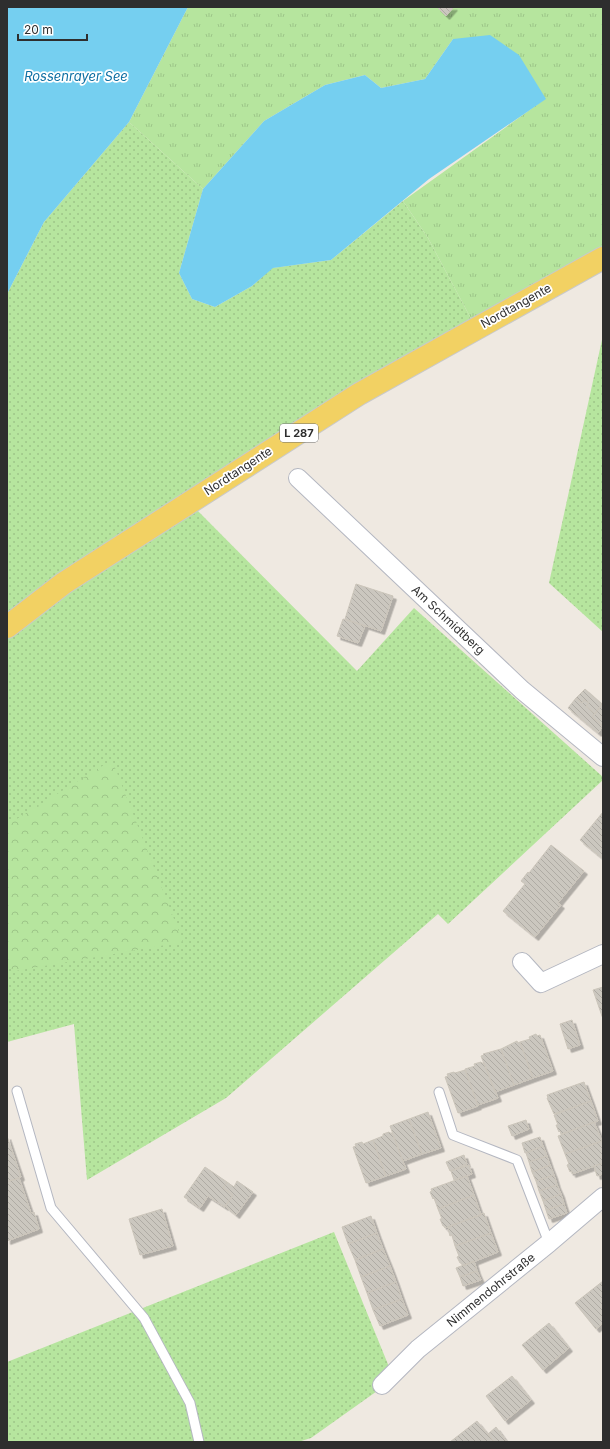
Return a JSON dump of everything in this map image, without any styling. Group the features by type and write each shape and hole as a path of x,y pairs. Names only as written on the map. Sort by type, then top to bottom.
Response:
{"main road":[{"name":"Nordtangente","path":"7,628 64,583 359,394 603,258"}],"street":[{"name":"Am Schmidtberg","path":"298,478 522,690 603,757"},
{"path":"522,962 541,983 603,954"},
{"name":"Nimmendohrstraße","path":"382,1385 418,1349 549,1243 603,1197"}],"lane":[{"path":"17,1091 51,1208 144,1318 190,1403 200,1442"},
{"path":"439,1092 453,1135 518,1160 549,1243"}],"green space":[{"path":"188,7 603,7 603,254 476,328 428,238 403,201 545,99 453,39 425,79 381,88 365,75 325,85 264,121 203,189 129,122"},
{"path":"129,122 203,189 179,273 192,299 215,307 252,286 272,268 331,260 403,201 428,238 476,328 190,503 357,671 414,608 603,777 603,780 448,924 438,914 226,1098 87,1180 74,1024 7,1042 7,294 44,222"},
{"path":"603,335 603,632 549,583"},
{"path":"112,760 183,942 15,971 7,966 7,825"},
{"path":"334,1232 394,1379 311,1438 298,1442 7,1442 7,1362"}],"water":[{"name":"Rossenrayer See","path":"7,7 188,7 129,122 44,222 7,294"},
{"path":"490,35 519,55 546,99 429,179 331,260 273,268 252,286 215,307 192,299 179,273 203,189 264,121 325,85 365,75 381,88 425,79 453,39"}],"building":[{"path":"437,7 454,7 446,16"},
{"path":"356,584 393,596 381,631 345,619"},
{"path":"343,619 365,626 358,643 337,636"},
{"path":"585,689 602,704 595,714 586,706 589,703 584,700 582,703 576,698"},
{"path":"576,698 582,703 584,700 589,703 586,706 595,714 592,717 603,726 598,733 568,708"},
{"path":"603,703 603,726 592,717"},
{"path":"603,812 603,859 580,840"},
{"path":"551,845 584,871 558,903 561,905 535,937 503,911 525,884 521,881"},
{"path":"603,987 603,1019 593,990"},
{"path":"572,1020 580,1045 568,1049 560,1024"},
{"path":"536,1034 537,1036 540,1035 553,1071 533,1078 520,1042 530,1039 529,1037"},
{"path":"517,1041 518,1043 520,1042 533,1078 514,1085 501,1049"},
{"path":"501,1049 514,1085 495,1092 481,1056 484,1055 483,1054"},
{"path":"481,1062 484,1063 498,1098 478,1105 465,1069 475,1066 474,1064"},
{"path":"465,1070 478,1106 458,1113 445,1077 448,1076 447,1074"},
{"path":"584,1082 591,1101 554,1114 547,1095"},
{"path":"591,1101 598,1121 561,1134 556,1125 558,1125 554,1115"},
{"path":"428,1112 441,1148 422,1154 409,1119"},
{"path":"409,1119 422,1154 403,1161 390,1126"},
{"path":"526,1120 529,1129 512,1136 508,1126"},
{"path":"594,1122 602,1141 565,1154 558,1136"},
{"path":"389,1132 392,1133 406,1169 386,1176 373,1140"},
{"path":"7,1136 21,1177 7,1182"},
{"path":"540,1137 543,1146 525,1153 522,1143"},
{"path":"373,1140 386,1176 366,1183 353,1147 356,1146 355,1144 362,1142 363,1144"},
{"path":"602,1141 603,1163 572,1174 572,1171 570,1172 567,1165 569,1164 565,1154"},
{"path":"543,1146 547,1156 529,1162 526,1153"},
{"path":"464,1155 467,1164 450,1171 446,1162"},
{"path":"547,1156 550,1165 532,1172 529,1162"},
{"path":"603,1163 603,1174 597,1176 594,1166"},
{"path":"469,1165 472,1174 454,1180 451,1171"},
{"path":"550,1165 554,1175 536,1181 532,1172"},
{"path":"205,1167 227,1182 223,1188 233,1195 225,1207 208,1196 200,1208 184,1197"},
{"path":"554,1175 557,1185 539,1191 536,1181"},
{"path":"467,1176 474,1195 438,1209 430,1192 432,1191 431,1189"},
{"path":"19,1178 31,1213 34,1212 39,1229 7,1241 7,1182"},
{"path":"237,1181 253,1192 236,1215 225,1206 233,1195 223,1188 227,1182 234,1187"},
{"path":"557,1185 561,1194 543,1201 539,1191"},
{"path":"561,1194 564,1204 546,1210 543,1201"},
{"path":"474,1195 481,1215 445,1228 440,1219 442,1219 438,1209"},
{"path":"564,1204 567,1213 549,1219 546,1210"},
{"path":"162,1209 173,1246 140,1255 129,1219"},
{"path":"484,1213 491,1233 455,1246 452,1235 450,1236 448,1227"},
{"path":"371,1216 377,1233 348,1244 342,1227"},
{"path":"377,1233 383,1249 355,1260 348,1244"},
{"path":"491,1233 498,1252 463,1266 457,1257 459,1256 455,1246"},
{"path":"383,1249 390,1266 361,1277 355,1260"},
{"path":"474,1261 477,1271 460,1277 456,1268"},
{"path":"390,1266 396,1282 367,1293 361,1277"},
{"path":"477,1271 481,1280 463,1286 460,1277"},
{"path":"603,1281 603,1323 596,1329 575,1303"},
{"path":"396,1282 402,1299 373,1310 367,1293"},
{"path":"402,1299 408,1315 380,1326 373,1310"},
{"path":"549,1323 569,1348 543,1370 522,1345"},
{"path":"512,1376 531,1400 505,1421 486,1396"},
{"path":"477,1421 494,1442 450,1442"},
{"path":"496,1427 507,1442 494,1442 488,1434"}]}
